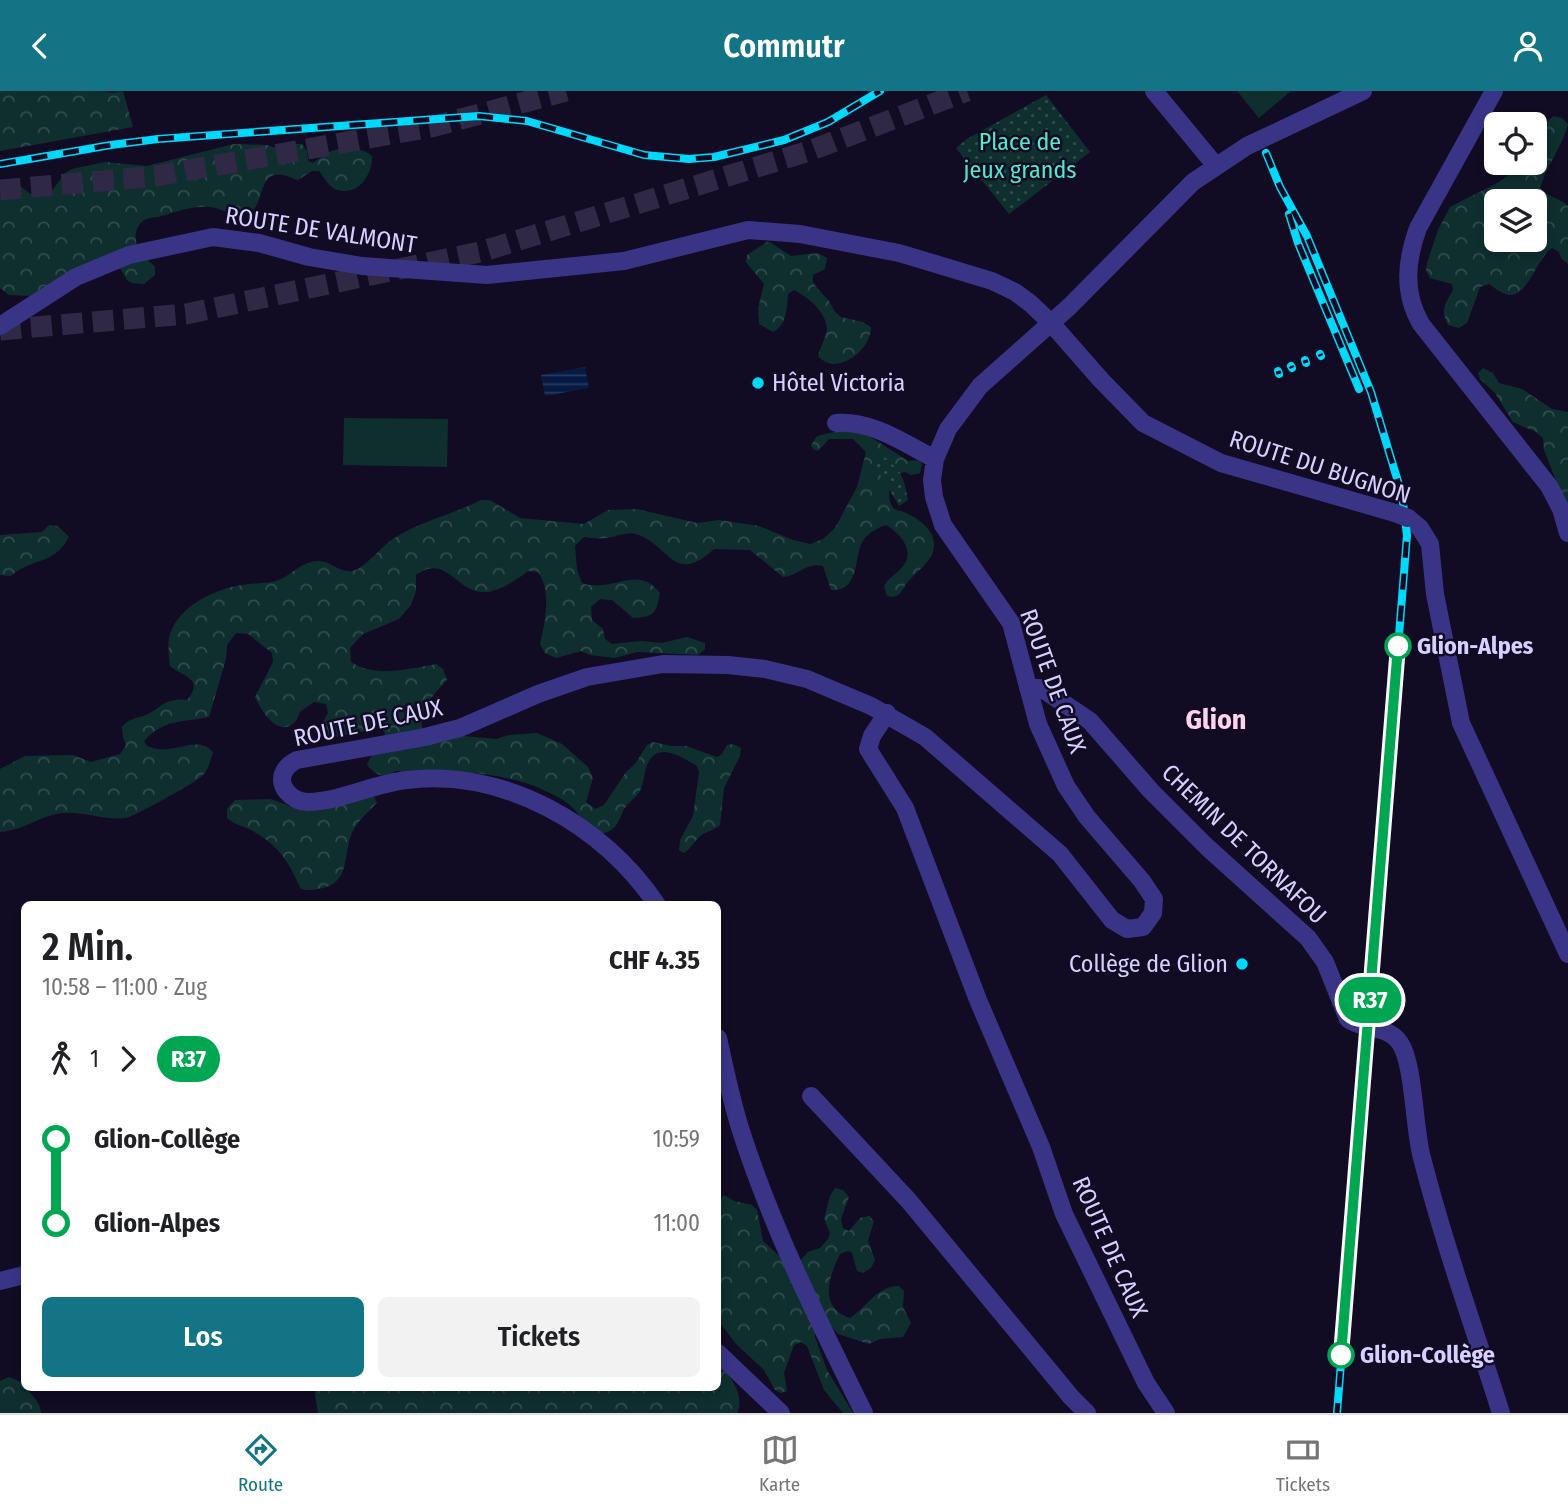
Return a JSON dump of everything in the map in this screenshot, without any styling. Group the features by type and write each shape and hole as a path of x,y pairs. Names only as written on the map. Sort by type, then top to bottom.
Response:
{"street":[{"path":"1154,91 1216,166"},
{"name":"ROUTE DE CAUX","path":"654,901 632,872 596,839 553,811 508,790 457,780 408,779 304,802 291,797 284,786 283,774 297,759 460,728 538,694 587,677 663,664 728,665 765,669 807,679 887,713 942,750 1060,854 1112,920 1127,929 1143,927 1153,913 1154,899 1087,817 1066,786 1038,724 1010,623 943,525 934,497 932,480 935,459 948,429 974,393 1051,323 1193,182 1247,146 1363,91"},
{"path":"1494,91 1418,228 1411,251 1408,288 1421,324 1549,486 1561,509 1568,533"},
{"name":"ROUTE DE VALMONT","path":"0,326 76,277 129,254 213,237 258,243 309,257 362,265 488,275 624,261 748,230 800,234 899,253 992,281 1023,297 1051,323"},
{"name":"ROUTE DU BUGNON","path":"1051,323 1143,423 1162,434 1221,463 1402,516 1412,521 1426,536 1431,550 1435,594 1461,723 1568,954"},
{"path":"836,423 849,422 868,426 935,459"},
{"name":"CHEMIN DE TORNAFOU","path":"1028,688 1041,688 1090,721 1165,805 1308,938 1325,962 1348,1019 1356,1024 1385,1031 1401,1045 1406,1060 1420,1154 1501,1413"},
{"name":"ROUTE DE CAUX","path":"887,713 872,736 868,749 905,808 978,1000 1041,1147 1064,1214 1146,1383 1166,1413"},
{"path":"721,1050 740,1129 763,1191 820,1324 864,1413"},
{"path":"811,1096 909,1201 1087,1413"},
{"path":"0,1281 21,1276"},
{"path":"721,1356 781,1413"}],"green space":[{"path":"0,91 123,91 133,127 0,151"},
{"path":"1237,91 1291,91 1259,118"},
{"name":"Place de jeux grands","path":"1046,95 1090,152 1009,214 956,148 967,139"},
{"path":"1553,116 1562,118 1568,124 1547,170 1547,123"},
{"path":"234,144 267,145 282,150 302,144 307,151 308,161 313,163 333,150 356,149 372,156 372,163 363,182 352,190 335,189 319,171 312,171 298,180 274,175 265,184 257,205 247,214 237,215 203,207 147,219 138,226 136,241 140,252 155,267 155,275 144,284 129,282 118,266 32,296 9,295 0,288 0,194 9,187 19,185 29,193 43,197 72,169 105,162 147,166"},
{"path":"1509,175 1545,175 1541,189 1485,189"},
{"path":"1484,190 1484,252 1547,252 1547,194 1568,206 1568,264 1559,252 1552,248 1518,292 1511,295 1503,293 1489,284 1480,287 1467,323 1459,328 1448,325 1444,311 1453,290 1452,284 1430,278 1426,271 1438,230 1450,207"},
{"path":"768,241 791,256 818,253 827,258 825,269 813,275 813,282 841,317 863,322 871,327 865,345 859,352 834,364 825,362 818,356 826,334 825,321 812,302 794,290 788,294 785,316 778,329 773,332 759,324 758,308 764,284 746,262 747,255"},
{"path":"1483,368 1493,373 1499,383 1522,389 1552,409 1568,412 1568,511 1544,450 1543,438 1513,422 1495,393 1480,379 1478,373"},
{"path":"344,418 448,419 447,467 343,465"},
{"path":"847,429 866,434 908,461 919,460 922,464 920,473 895,474 889,497 895,509 912,516 928,529 934,547 930,558 897,596 887,596 884,586 904,565 908,553 904,542 886,525 864,539 853,575 846,586 831,590 823,566 807,567 783,577 750,550 714,549 701,559 682,564 650,541 639,535 626,533 603,538 584,537 575,546 577,570 582,583 604,585 642,580 660,593 657,605 650,615 633,618 612,600 600,599 591,607 592,620 603,629 605,639 612,644 640,641 662,643 687,637 705,643 705,649 698,655 637,652 615,658 590,655 581,651 556,658 545,653 540,644 546,597 538,572 528,571 502,588 484,592 466,586 436,568 416,575 416,591 411,605 399,619 363,634 350,648 351,662 370,670 392,671 436,664 443,669 447,680 429,701 422,720 422,727 437,740 447,741 464,736 496,739 537,733 562,744 588,767 593,778 586,802 595,809 604,805 647,745 653,742 686,746 717,757 727,745 733,744 741,748 740,756 724,788 720,825 700,836 684,853 679,850 680,840 693,816 699,772 697,766 684,759 663,752 651,757 640,791 625,808 614,828 603,833 588,827 564,801 523,782 487,774 449,771 395,771 380,775 367,765 384,738 385,733 381,728 325,739 318,735 317,726 328,713 326,704 314,702 300,712 296,721 289,726 282,727 271,721 255,697 273,662 272,653 248,634 236,633 227,645 226,659 209,717 167,725 159,728 144,741 147,746 157,749 191,745 206,747 213,752 208,768 202,776 165,799 126,818 56,814 0,832 0,769 25,756 73,755 91,762 120,754 126,745 122,727 127,722 150,713 166,702 187,700 194,687 193,682 170,666 169,638 181,615 199,600 232,587 279,580 312,562 322,561 343,570 356,570 403,533 481,500 490,500 520,518 584,524 608,510 637,509 697,523 719,520 759,526 810,544 823,539 835,528 857,487 866,452 853,439 829,439 818,451 811,445 817,436"},
{"path":"880,453 897,469 902,478 908,500 899,506 874,464"},
{"path":"49,525 58,526 69,537 63,546 56,553 11,576 0,575 0,535 42,532"},
{"path":"373,794 377,803 354,828 341,875 331,885 317,889 301,889 287,862 276,848 248,828 227,818 227,809 235,800 271,799 303,811 318,810"},
{"path":"835,1188 843,1190 849,1197 841,1219 843,1228 849,1231 860,1218 869,1216 874,1221 868,1241 875,1260 871,1268 863,1273 857,1271 852,1253 848,1251 840,1254 830,1282 830,1300 834,1307 850,1318 878,1293 899,1286 904,1291 903,1307 911,1323 903,1337 880,1339 869,1344 838,1334 830,1325 815,1331 827,1370 853,1413 843,1413 824,1390 807,1346 801,1342 794,1345 784,1373 787,1391 781,1393 775,1390 764,1370 736,1344 721,1324 721,1198 724,1195 734,1201 752,1205 757,1210 763,1241 786,1262 800,1261 808,1252 820,1248 828,1239 830,1233 824,1219"},
{"path":"721,1367 731,1379 739,1400 737,1413 318,1413 314,1391 721,1391"},
{"path":"9,1377 21,1382 21,1391 29,1391 41,1413 0,1413 0,1381"}],"water":[{"path":"585,367 589,388 545,396 541,375"}],"tunnel":[{"path":"0,190 156,176 431,127 566,91"},
{"path":"0,330 186,314 480,252 809,151 967,91"}],"railway":[{"path":"0,164 158,139 479,116 527,121 644,155 689,159 714,157 784,140 828,122 880,91"},
{"path":"1266,153 1280,187 1307,236 1371,392 1402,495 1407,535 1337,1413"},
{"path":"1289,214 1298,243 1359,389"}],"train":[{"name":"R37","path":"1341,1355 1398,646"}],"place":[{"name":"Hôtel Victoria","path":"758,383"},
{"name":"Glion-Alpes","path":"1398,646"},
{"name":"Collège de Glion","path":"1242,964"},
{"name":"Glion-Collège","path":"1341,1355"}],"district":[{"name":"Glion","path":"1216,719"}]}
